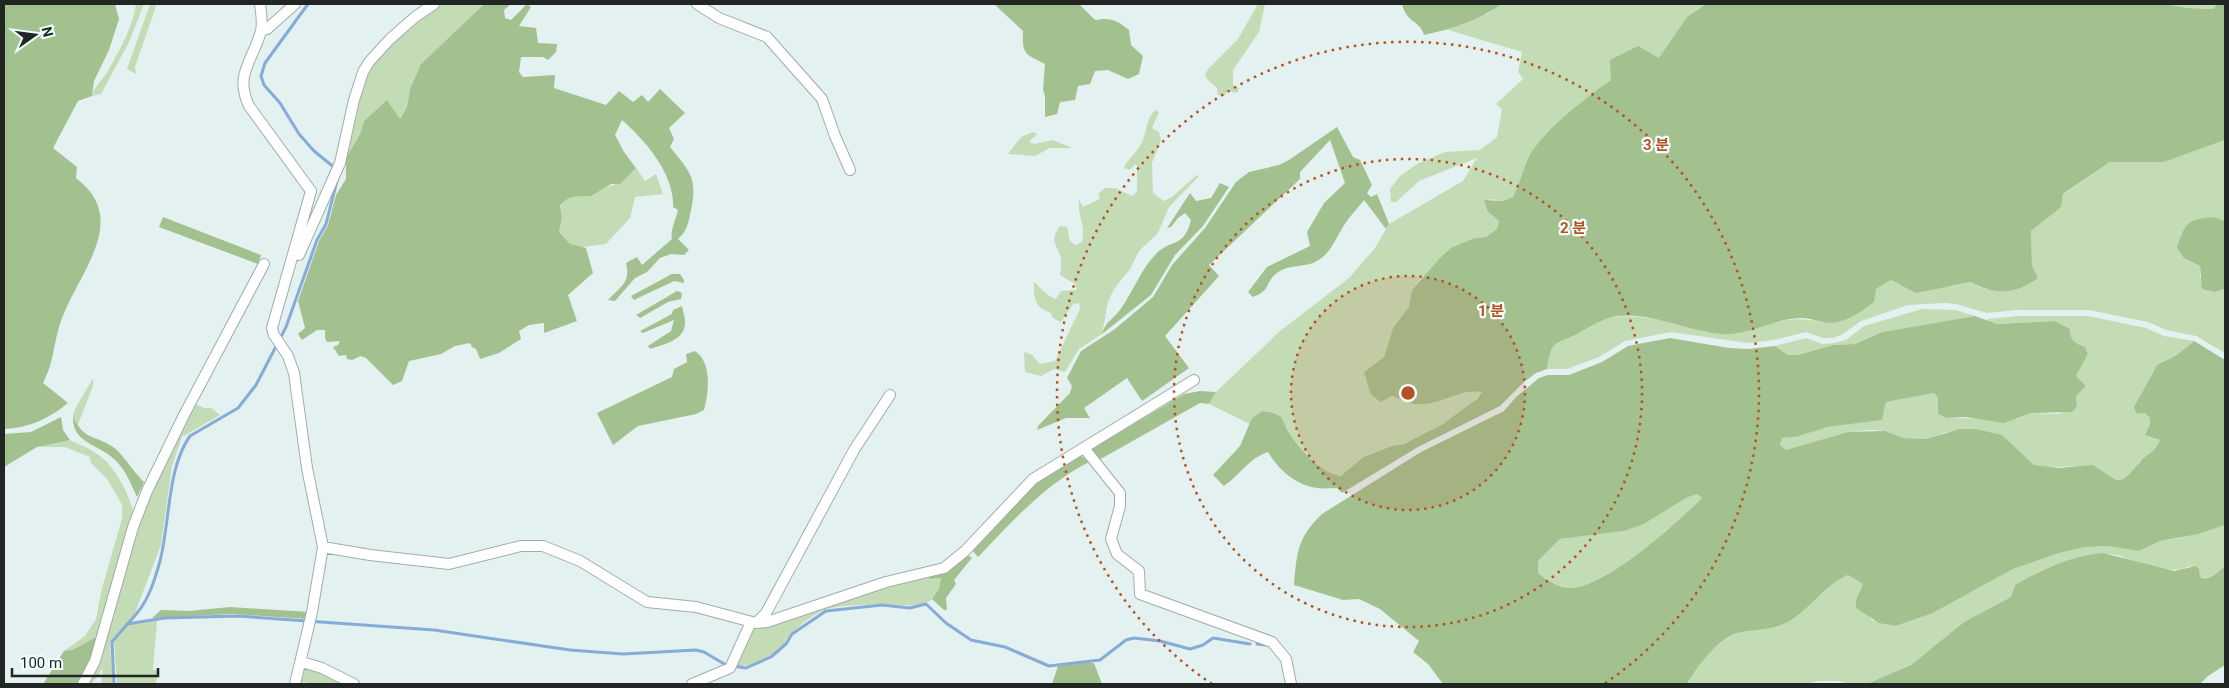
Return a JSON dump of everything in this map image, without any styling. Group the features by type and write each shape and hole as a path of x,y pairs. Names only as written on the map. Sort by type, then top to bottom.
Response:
{"street":[{"path":"260,4 262,30"},
{"path":"268,4 262,30 244,76 243,93 249,106 311,191 272,328 288,356 294,374 307,468 323,547 302,662 295,684"},
{"path":"262,30 268,28 295,4"},
{"path":"282,296 340,163 354,100 363,72 369,62 390,39 415,16 434,4"},
{"path":"699,4 719,18 767,37 822,99 850,170"},
{"path":"83,684 95,660 133,527 147,491 184,415 264,264"},
{"path":"323,547 370,555 449,564 533,544 544,546 580,561 647,602 696,607 754,623 767,622 886,582 944,568 965,551 1033,480 1194,380"},
{"path":"692,684 732,663 754,623 766,613 854,450 890,395"},
{"path":"1084,448 1120,493 1120,506 1111,539 1117,554 1139,571 1140,594 1272,642 1286,659 1291,684"},
{"path":"302,662 322,668 354,684"}],"green space":[{"path":"4,4 115,4 119,19 109,50 94,81 92,96 78,101 53,148 77,167 76,178 92,195 100,212 100,230 95,249 60,324 47,375 43,383 68,403 38,422 22,427 4,429"},
{"path":"136,4 144,4 129,42 101,94 92,96 126,38"},
{"path":"150,4 156,4 135,67 136,74 127,69"},
{"path":"436,4 484,4 421,64 410,89 407,107 399,120 387,100 364,121 360,134 346,158 356,100 374,60"},
{"path":"484,4 511,4 504,10 505,18 511,20 527,4 531,7 519,26 536,28 538,43 557,44 556,52 548,60 543,57 521,57 519,72 523,77 555,75 554,88 606,105 619,91 633,102 642,95 648,102 660,89 685,113 669,128 674,139 670,147 684,164 693,185 688,222 685,231 678,239 689,250 684,255 671,254 660,258 647,272 635,278 615,301 608,300 626,280 626,263 637,257 642,265 672,239 672,229 678,210 673,207 669,183 657,159 622,120 615,135 624,152 636,168 620,184 611,184 591,196 571,197 560,206 562,218 559,232 570,244 586,248 593,273 568,295 577,321 544,333 544,323 529,325 519,331 521,339 499,353 480,359 476,349 470,343 455,346 441,354 409,361 402,381 393,385 366,358 361,356 352,360 347,359 346,355 339,356 333,347 338,345 340,341 327,342 325,330 317,330 302,340 298,334 305,328 298,301 319,241 328,225 336,195 346,179 346,158 360,134 364,121 387,100 400,119 407,107 410,89 421,64"},
{"path":"994,4 1079,4 1095,20 1109,19 1117,22 1129,30 1131,45 1143,56 1139,74 1128,79 1108,70 1095,71 1090,84 1078,86 1075,100 1060,102 1057,114 1045,117 1045,96 1043,90 1045,64 1026,53 1023,45 1023,31"},
{"path":"1258,4 1265,4 1259,32 1233,70 1233,85 1239,88 1237,93 1228,91 1224,96 1218,95 1217,88 1205,75 1208,69 1238,39"},
{"path":"1402,4 1502,4 1484,15 1465,23 1424,35 1420,27 1407,15"},
{"path":"1502,4 1706,4 1687,17 1659,59 1611,80 1559,123 1529,157 1522,181 1513,197 1502,201 1489,199 1488,212 1499,221 1497,229 1486,237 1475,238 1421,278 1412,290 1409,307 1393,328 1384,357 1364,372 1370,393 1392,396 1414,404 1474,391 1482,392 1458,414 1436,428 1405,443 1365,456 1341,476 1333,474 1318,465 1304,452 1279,415 1262,411 1252,418 1250,424 1209,404 1216,392 1280,331 1349,278 1375,248 1389,224 1463,181 1477,158 1419,181 1396,202 1391,202 1390,189 1400,176 1417,164 1445,152 1480,150 1497,137 1502,109 1496,104 1523,79 1518,72 1522,52 1445,29 1487,14"},
{"path":"1706,4 2165,4 2187,8 2213,9 2217,4 2225,4 2225,140 2164,162 2110,162 2063,194 2061,207 2031,231 2032,265 2038,278 2013,290 1989,290 1971,282 1916,293 1891,280 1876,289 1874,302 1842,321 1832,323 1805,318 1790,319 1732,334 1709,332 1636,316 1609,318 1556,344 1551,352 1547,369 1536,373 1524,382 1500,406 1418,447 1342,493 1337,488 1317,488 1294,480 1282,470 1268,452 1255,458 1224,486 1213,475 1240,446 1252,418 1262,411 1279,415 1293,438 1311,459 1325,470 1341,476 1363,457 1392,446 1404,444 1443,424 1477,399 1482,392 1473,391 1424,404 1412,403 1392,396 1380,402 1370,393 1364,372 1384,357 1393,328 1409,307 1412,290 1440,258 1451,248 1475,238 1486,237 1497,229 1499,221 1488,212 1484,200 1502,201 1513,197 1529,157 1544,136 1578,105 1611,80 1610,60 1638,46 1659,58 1687,17"},
{"path":"2165,4 2217,4 2213,9 2187,8"},
{"path":"1156,110 1159,112 1152,128 1159,132 1161,140 1152,163 1153,193 1164,201 1172,197 1197,175 1199,176 1169,207 1158,233 1139,251 1130,269 1114,289 1108,302 1102,334 1079,349 1065,372 1054,369 1041,376 1025,372 1024,352 1032,355 1040,364 1055,361 1080,309 1079,303 1073,304 1061,322 1053,318 1050,312 1041,308 1036,301 1034,282 1049,296 1056,299 1061,291 1077,290 1075,284 1060,275 1061,257 1054,241 1057,231 1060,226 1067,227 1070,241 1076,245 1082,242 1079,200 1083,207 1100,199 1098,194 1105,188 1115,188 1132,196 1137,191 1137,166 1135,164 1130,170 1124,168 1140,146 1150,117"},
{"path":"1337,127 1353,157 1360,160 1372,185 1367,193 1371,197 1377,194 1389,224 1386,229 1364,200 1345,224 1329,251 1322,258 1307,265 1281,270 1270,280 1263,292 1253,297 1248,292 1267,267 1310,246 1307,232 1324,203 1345,183 1330,140 1300,172 1300,179 1209,265 1219,276 1165,336 1189,368 1142,401 1127,378 1084,408 1090,418 1066,418 1037,430 1038,426 1070,393 1072,386 1067,378 1081,351 1115,329 1153,297 1172,265 1205,228 1236,182 1249,172 1279,165 1289,160"},
{"path":"1033,132 1037,134 1029,142 1035,144 1053,140 1072,148 1050,148 1035,156 1008,154 1021,137"},
{"path":"2225,140 2225,221 2214,217 2184,258 2200,266 2200,277 2215,292 2225,289 2225,353 2196,336 2166,330 2148,322 2089,310 2018,310 1987,313 1956,304 1945,303 1908,305 1861,321 1843,334 1833,338 1823,338 1806,332 1774,340 1748,343 1671,332 1625,341 1599,357 1567,369 1547,369 1551,352 1556,344 1609,318 1626,316 1645,318 1726,334 1794,319 1822,322 1891,280 1909,287 1920,288 1941,288 1971,282 1984,289 2038,278 2032,265 2031,231 2060,207 2063,195 2110,162 2164,162"},
{"path":"636,168 645,181 656,174 663,194 635,197 630,218 606,244 577,248 570,244 559,232 562,218 560,207 566,199 576,194 588,195 609,186 620,184"},
{"path":"1220,183 1229,187 1203,226 1175,255 1151,295 1102,334 1107,324 1125,303 1141,274 1156,254 1185,235 1191,220 1185,213 1171,227 1167,228 1190,193 1196,201 1211,198"},
{"path":"163,217 261,255 258,264 159,227"},
{"path":"2214,217 2225,221 2225,289 2215,292 2202,289 2200,266 2184,258 2177,248 2182,233 2188,224 2198,219"},
{"path":"672,274 680,274 684,283 674,281 634,300 631,296"},
{"path":"677,291 682,293 681,299 668,302 640,318 636,315"},
{"path":"682,306 685,322 682,333 673,341 650,349 648,346 671,331 674,320 643,333 640,331 672,314 673,310"},
{"path":"1922,309 1955,310 1975,316 1882,332 1855,344 1833,345 1798,355 1788,355 1775,346 1806,338 1822,344 1846,340 1864,326"},
{"path":"1975,316 1997,324 2055,321 2070,329 2074,341 2085,347 2088,354 2076,376 2086,386 2076,396 2077,406 2072,412 2032,413 2004,423 1966,417 1946,418 1938,414 1938,398 1934,393 1886,402 1882,420 1828,427 1796,437 1782,438 1780,445 1786,450 1848,432 1885,431 1904,438 1926,439 1960,429 1975,429 2002,435 2034,465 2058,468 2093,465 2113,479 2122,480 2153,450 2160,440 2145,435 2150,425 2150,418 2144,413 2137,414 2134,407 2157,365 2177,355 2194,341 2225,360 2225,525 2198,534 2160,541 2139,551 2107,546 2085,547 2059,553 2013,569 1933,613 1896,626 1879,623 1856,608 1856,600 1863,584 1848,575 1839,579 1804,611 1788,622 1769,628 1737,633 1722,641 1702,662 1687,684 1443,684 1428,664 1413,652 1419,641 1380,609 1359,599 1343,600 1294,585 1296,563 1303,538 1322,514 1421,452 1504,411 1516,397 1539,378 1548,375 1569,375 1602,362 1628,346 1670,338 1729,348 1748,349 1775,346 1788,355 1798,355 1833,345 1855,344 1882,332","holes":["1697,494 1702,498 1659,537 1623,565 1588,584 1573,588 1563,587 1538,573 1538,561 1560,539 1624,531 1644,524 1686,498"]},
{"path":"2018,316 2088,316 2146,328 2164,336 2194,341 2177,355 2157,365 2140,396 2144,413 2150,418 2155,439 2160,440 2158,447 2139,462 2131,475 2123,480 2113,480 2098,468 2072,466 2046,468 2033,465 2002,435 1947,432 1926,439 1904,438 1885,431 1870,430 1848,432 1786,451 1780,445 1782,438 1796,437 1828,427 1882,420 1886,402 1934,393 1938,398 1938,414 1946,418 2017,419 2032,413 2059,414 2077,406 2076,396 2086,386 2076,376 2088,354 2085,347 2074,341 2070,329 2055,321 1997,324 1990,323 1987,319"},
{"path":"695,351 704,362 707,370 708,386 704,410 696,414 638,426 613,445 597,413 672,377 674,369 687,362 686,354"},
{"path":"93,378 93,386 77,427 73,416 75,409"},
{"path":"1200,391 1216,392 1209,404 1200,403 1099,460 1088,451 1184,394"},
{"path":"196,404 204,408 211,408 220,415 182,437 172,466 161,545 135,613 110,643 113,684 101,684 103,668 92,684 88,684 102,659 105,635 144,511 158,476"},
{"path":"73,416 77,425 87,434 105,442 118,451 144,482 137,497 128,477 119,464 108,454 81,438 74,425"},
{"path":"61,417 63,430 70,440 37,447 4,467 4,434 31,432"},
{"path":"70,440 89,449 106,461 122,483 133,509 96,637 72,650 64,651 85,636 96,619 102,588 122,519 122,505 107,479 91,463 90,457 65,447 37,447"},
{"path":"1079,454 1089,462 1058,481 1043,493 978,557 972,550 1038,481"},
{"path":"1697,494 1702,498 1676,522 1641,552 1603,577 1586,585 1567,588 1554,583 1538,573 1538,561 1560,539 1624,531 1644,524 1686,498"},
{"path":"2225,525 2225,566 2211,578 2200,577 2190,566 2170,570 2162,569 2116,555 2090,555 2064,562 2015,585 2011,597 1964,622 1911,665 1874,682 1867,684 1818,681 1806,684 1687,684 1702,662 1722,641 1737,633 1769,628 1788,622 1804,611 1839,579 1848,575 1863,584 1856,600 1872,620 1896,626 1933,613 2013,569 2059,553 2085,547 2107,546 2139,551 2160,541 2179,538"},
{"path":"965,553 972,558 954,580 956,584 946,598 947,610 944,610 932,599 939,589 941,578 930,579 925,575"},
{"path":"2103,553 2174,571 2196,566 2199,569 2200,577 2204,578 2214,576 2225,566 2225,665 2208,676 2200,684 1867,684 1911,665 1964,622 2011,597 2015,585 2069,560"},
{"path":"925,575 930,579 941,578 939,589 934,597 927,602 910,605 881,604 831,608 815,615 798,627 784,644 767,658 746,666 733,665 756,626"},
{"path":"230,607 309,612 307,619 233,614 152,618 161,610 189,611"},
{"path":"157,621 153,669 158,671 156,684 117,684 114,642 128,625"},
{"path":"96,637 90,659 78,684 43,684 64,651 72,650"},
{"path":"1077,662 1094,663 1102,684 1052,684 1058,666"},
{"path":"304,665 348,684 311,684 304,682 299,684"}],"waterway":[{"path":"308,4 265,63 261,76 264,85 280,103 299,134 314,151 335,168"},
{"path":"114,684 112,642 134,617 154,582 163,546 173,480 183,449 190,436 238,408 256,385 286,327 317,240 326,224 338,177"},
{"path":"127,624 165,618 238,616 434,630 570,650 623,654 696,650 704,652 726,665 746,668 771,657 786,644 792,634 826,611 882,605 910,608 926,604 946,623 971,640 1005,647 1049,666 1100,660 1126,640 1134,638 1160,641 1190,649 1203,645 1213,638 1250,644"},
{"path":"1257,644 1266,645"}]}
